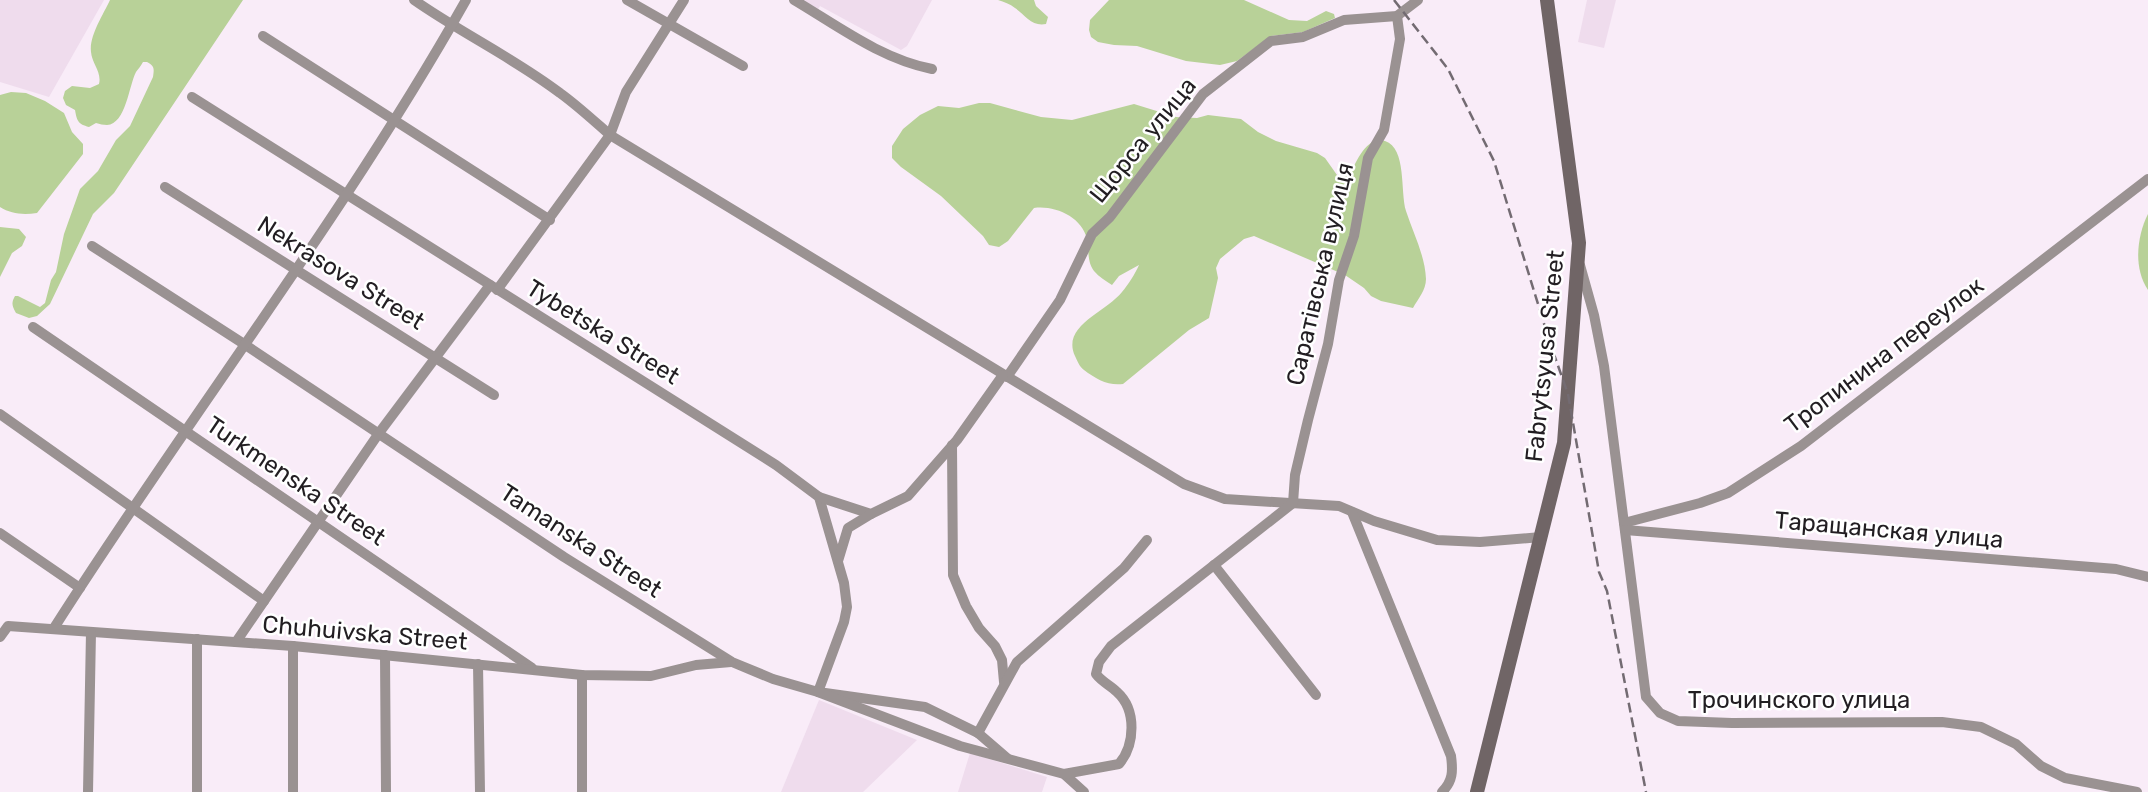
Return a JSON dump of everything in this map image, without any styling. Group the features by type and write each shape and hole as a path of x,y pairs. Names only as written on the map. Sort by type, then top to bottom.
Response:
{"main road":[{"name":"Fabrytsyusa Street","path":"1477,792 1564,443 1579,243 1547,0"}],"street":[{"path":"414,0 560,93 610,135 1184,484 1226,499 1339,506 1374,522 1437,540 1480,542 1541,537"},
{"path":"54,628 346,194 466,0"},
{"path":"626,0 743,66"},
{"path":"236,642 434,357 550,220 610,135 626,92 684,0"},
{"path":"793,0 891,57 932,69"},
{"path":"1397,16 1418,0"},
{"name":"Щорса улица","path":"838,561 849,528 908,496 952,445 1060,300 1092,233 1111,217 1203,94 1272,41 1303,37 1343,20 1397,16"},
{"name":"Саратівська вулиця","path":"1293,503 1295,475 1328,344 1339,279 1354,236 1368,158 1384,130 1400,39 1397,16"},
{"path":"263,36 550,220"},
{"name":"Tybetska Street","path":"192,97 776,465 819,497 871,514"},
{"name":"Тропинина переулок","path":"1625,526 1728,493 1801,446 2148,179"},
{"name":"Nekrasova Street","path":"165,187 494,395"},
{"name":"Tamanska Street","path":"92,246 564,557 732,662 773,680 818,692 960,746 1064,774 1084,792"},
{"name":"Трочинского улица","path":"1578,258 1594,315 1604,366 1646,696 1660,713 1678,721 1942,722 1981,727 2016,744 2042,766 2065,778 2137,792"},
{"name":"Turkmenska Street","path":"33,327 536,670"},
{"path":"0,414 264,601"},
{"path":"952,445 953,575 966,606 1002,660 1004,683"},
{"path":"819,497 844,583 847,607 818,692 925,708 978,733 1007,758"},
{"path":"1064,774 1119,764 1124,758 1131,734 1130,712 1117,691 1100,680 1096,674 1099,662 1111,646 1293,503"},
{"path":"1352,512 1451,756 1453,771 1449,785 1442,792"},
{"name":"Таращанская улица","path":"1625,526 2116,569 2148,577"},
{"path":"0,533 80,588"},
{"path":"978,733 1017,662 1124,568 1147,540"},
{"path":"1214,565 1316,695"},
{"name":"Chuhuivska Street","path":"0,637 8,625 54,628 293,646 582,675 651,676 696,665 732,662"},
{"path":"88,792 91,632"},
{"path":"197,639 197,792"},
{"path":"293,646 293,792"},
{"path":"386,655 386,792"},
{"path":"478,664 480,792"},
{"path":"582,675 582,792"}],"shaded area":[{"path":"0,0 104,0 49,97 0,82"},
{"path":"798,0 932,0 907,46 901,50 820,6 817,11"},
{"path":"1587,0 1616,0 1604,48 1578,42"},
{"path":"819,700 917,740 863,792 781,792"},
{"path":"970,753 1047,777 1042,792 958,792"}],"green space":[{"path":"110,0 243,0 114,193 93,214 50,304 37,316 29,318 16,313 12,304 15,296 40,307 45,303 80,189 98,171 116,140 130,126 153,77 153,66 143,62 136,72 119,118 107,125 96,123 85,126 79,122 75,110 66,105 63,98 65,91 72,86 90,88 99,84 91,46"},
{"path":"998,0 1034,0 1036,6 1048,17 1046,24 1033,22 1007,3"},
{"path":"1109,0 1244,0 1289,20 1307,21 1326,11 1334,14 1335,18 1303,32 1271,36 1237,61 1220,65 1186,61 1137,46 1098,42 1091,37 1090,20"},
{"path":"11,92 26,93 64,113 72,132 83,144 83,154 37,213 17,213 0,207 0,95"},
{"path":"990,103 1041,117 1072,120 1134,104 1176,117 1197,118 1208,115 1241,119 1276,141 1317,153 1325,158 1337,175 1349,176 1367,146 1378,140 1385,141 1392,145 1400,161 1404,203 1425,270 1426,283 1423,291 1413,308 1381,301 1345,275 1254,236 1244,239 1220,259 1216,268 1218,278 1209,318 1189,330 1123,384 1102,381 1080,365 1072,345 1074,336 1087,320 1122,292 1139,265 1119,276 1112,285 1092,267 1087,239 1080,224 1066,214 1050,208 1034,208 1008,241 999,247 989,245 941,196 892,158 892,146 903,129 920,115 938,106 959,108"},
{"path":"2148,214 2148,290 2140,272 2138,252 2141,232"},
{"path":"0,227 19,229 26,237 22,246 12,253 0,277"}],"railway":[{"path":"1394,0 1448,69 1494,161 1568,394 1599,572 1607,591 1646,792"}]}
